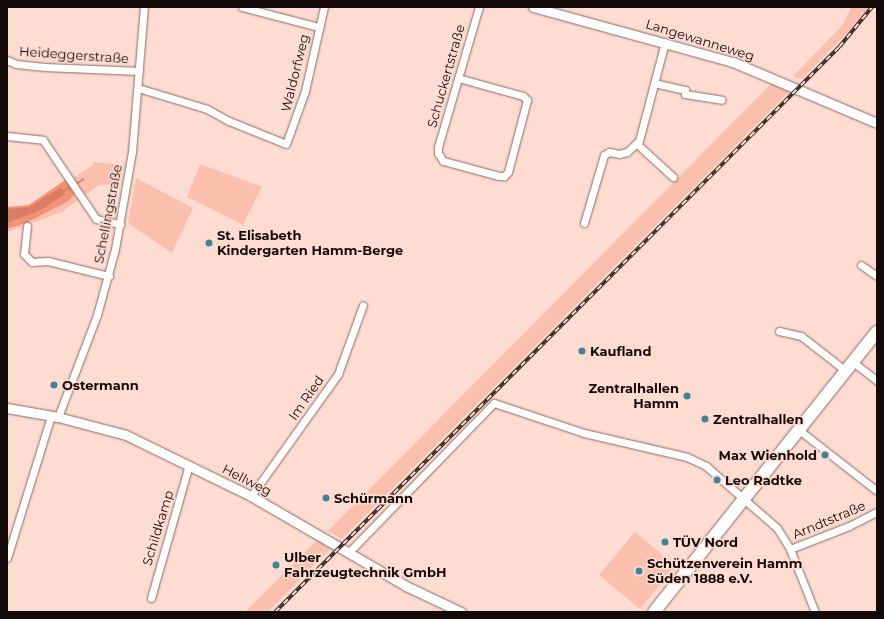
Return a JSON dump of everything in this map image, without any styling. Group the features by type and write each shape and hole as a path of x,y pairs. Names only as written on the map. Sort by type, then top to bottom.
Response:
{"main road":[{"path":"654,612 877,332"}],"street":[{"name":"Schellingstraße","path":"7,558 54,416 97,315 108,276 130,172 144,7"},
{"path":"242,7 319,27"},
{"name":"Waldorfweg","path":"138,88 207,109 229,121 286,144 305,91 324,7"},
{"name":"Schuckertstraße","path":"458,78 524,97 527,102 508,172 504,176 499,176 443,160 438,152 458,78 479,7"},
{"name":"Langewanneweg","path":"533,7 665,42 743,65 877,123"},
{"path":"584,223 604,155 609,152 623,154 637,144 665,42"},
{"name":"Heideggerstraße","path":"7,60 16,64 45,67 139,71"},
{"path":"654,82 685,90 685,94 722,100"},
{"path":"7,136 43,140 96,219 120,224"},
{"path":"637,144 674,177"},
{"path":"27,226 24,254 32,262 48,261 108,276"},
{"path":"861,265 877,276"},
{"name":"Im Ried","path":"251,496 338,374 363,305"},
{"path":"779,332 801,336 849,366 877,381"},
{"path":"349,552 494,403 609,439 696,460 770,519 790,550 815,612"},
{"name":"Hellweg","path":"7,408 54,416 126,435 251,496 406,586 461,612"},
{"path":"798,430 877,491"},
{"name":"Schildkamp","path":"151,598 189,465"},
{"name":"Arndtstraße","path":"790,550 843,529 877,512"}],"shaded area":[{"path":"851,7 869,7 856,24 802,79 793,76 842,26"},
{"path":"774,81 792,89 342,539 328,531"},
{"path":"93,162 123,165 120,184 99,185 62,212 7,232 7,229 26,223 70,180 92,166"},
{"path":"200,164 262,187 243,225 187,197"},
{"path":"68,178 77,192 67,202 26,223 7,229 7,207 29,205"},
{"path":"136,178 193,208 172,253 128,223"},
{"path":"61,187 65,194 41,210 7,223 7,209 29,207"},
{"name":"Schützenverein Hamm Süden 1888 e.V.","path":"635,532 676,566 640,609 599,575"},
{"path":"320,537 333,546 268,612 245,612"}],"waterway":[{"path":"76,184 84,179"},
{"path":"63,191 70,187"}],"railway":[{"path":"275,612 839,47 872,7"}],"place":[{"name":"St. Elisabeth Kindergarten Hamm-Berge","path":"209,243"},
{"name":"Kaufland","path":"582,351"},
{"name":"Ostermann","path":"54,385"},
{"name":"Zentralhallen Hamm","path":"687,396"},
{"name":"Zentralhallen","path":"705,419"},
{"name":"Max Wienhold","path":"825,455"},
{"name":"Leo Radtke","path":"717,480"},
{"name":"Schürmann","path":"326,498"},
{"name":"TÜV Nord","path":"665,542"},
{"name":"Ulber Fahrzeugtechnik GmbH","path":"276,565"},
{"name":"Schützenverein Hamm Süden 1888 e.V.","path":"639,571"}]}
